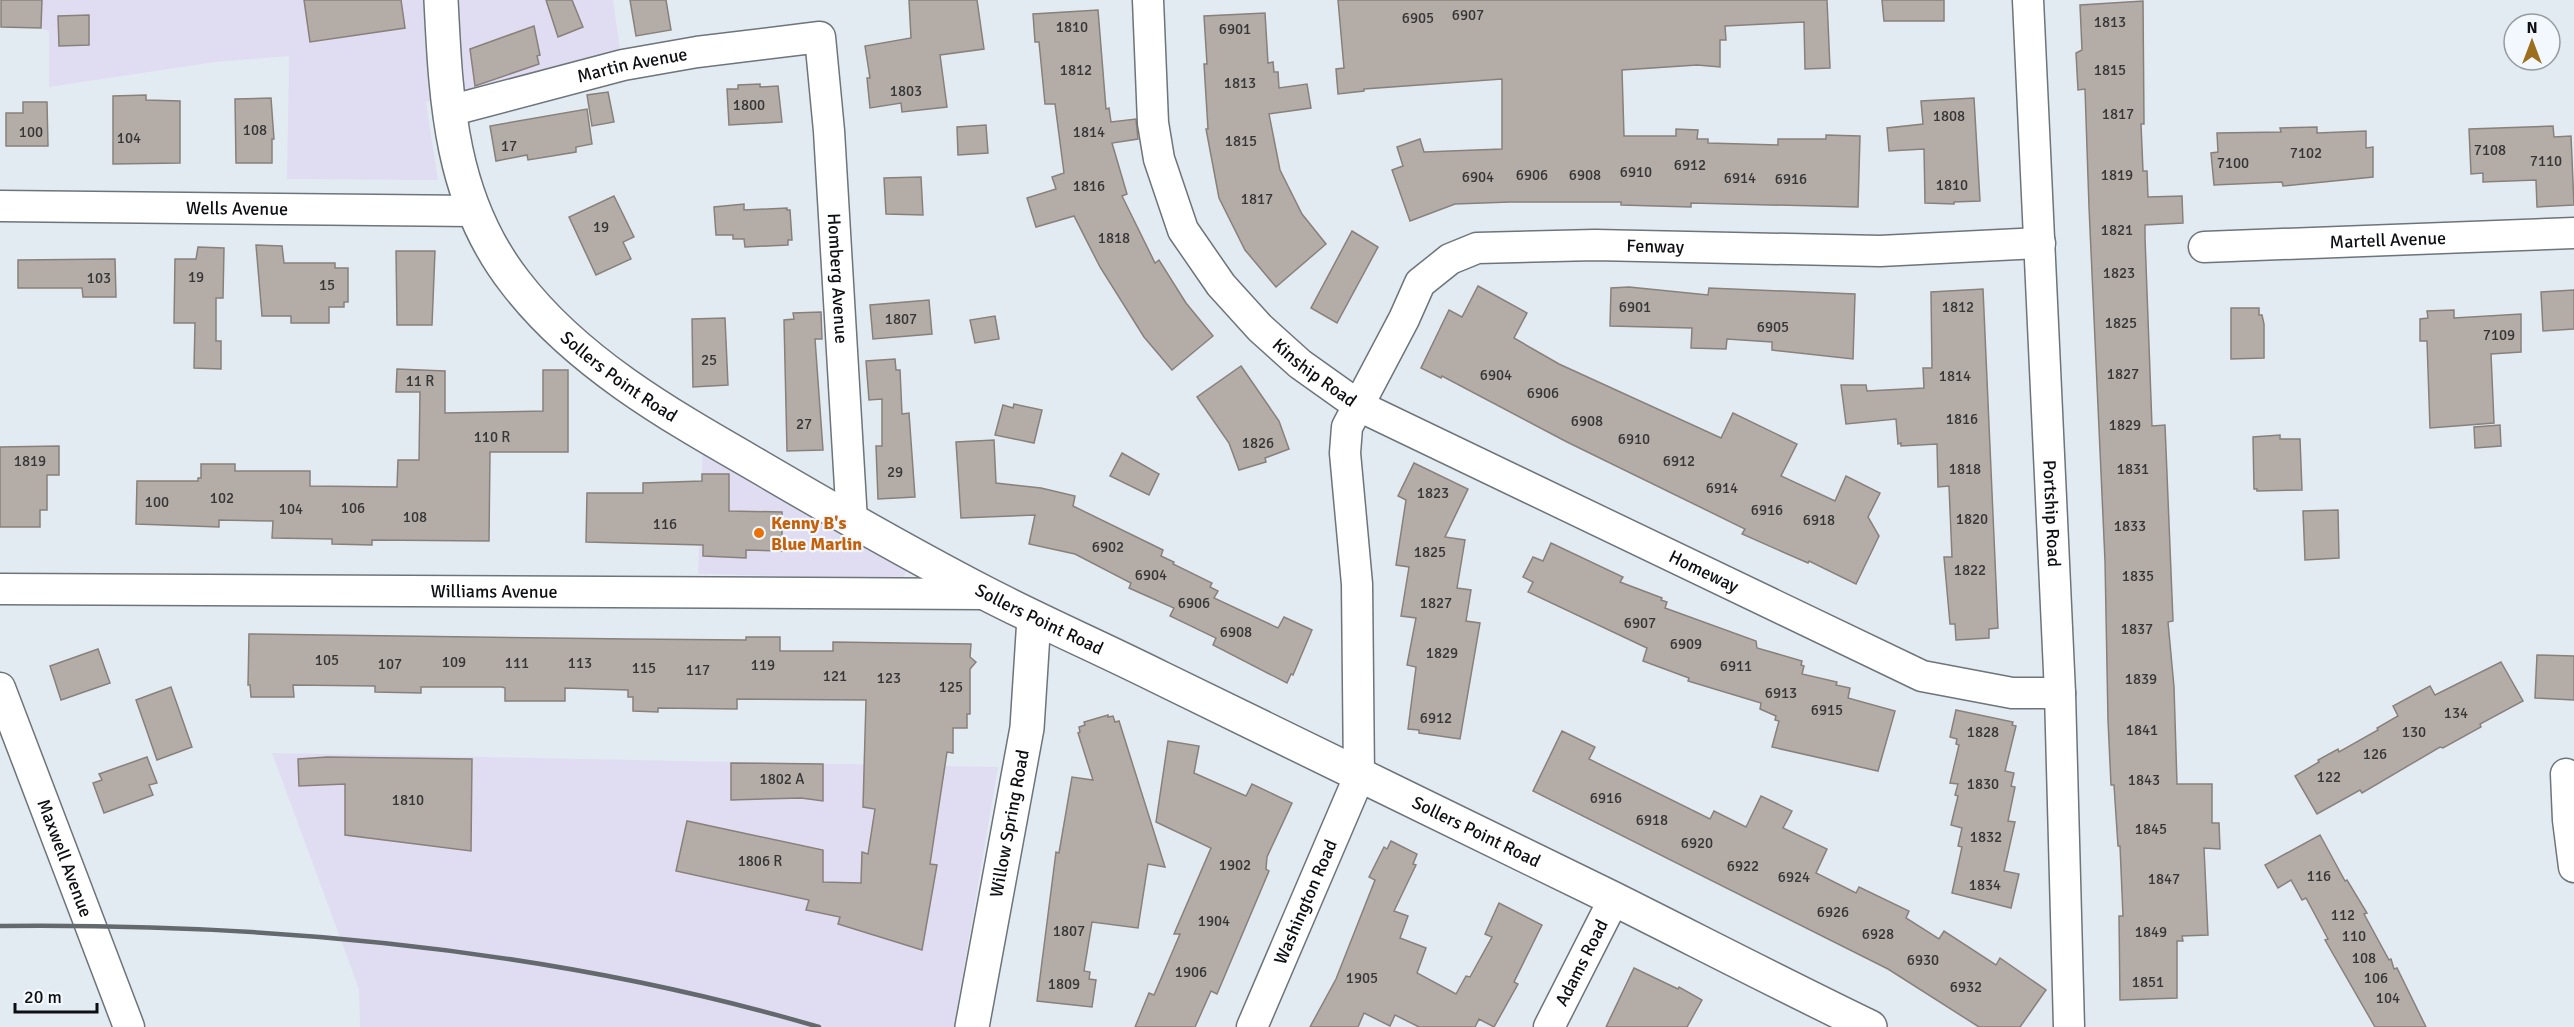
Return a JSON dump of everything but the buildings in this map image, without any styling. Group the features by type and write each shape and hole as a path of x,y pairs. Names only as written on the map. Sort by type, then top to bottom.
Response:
{"street":[{"name":"Sollers Point Road","path":"441,0 448,111 454,149 473,212 496,256 533,305 575,346 642,396 852,521 987,594 1359,777 1614,899 1870,1027"},
{"name":"Kinship Road","path":"1148,0 1153,123 1160,159 1183,230 1221,285 1260,328 1300,364 1359,406 1347,427 1345,453 1357,584 1359,777"},
{"name":"Portship Road","path":"2028,0 2060,693 2068,1027"},
{"name":"Martin Avenue","path":"448,111 623,65 697,52 820,37"},
{"name":"Homberg Avenue","path":"820,37 830,154 852,521"},
{"name":"Wells Avenue","path":"0,206 473,212"},
{"name":"Martell Avenue","path":"2204,248 2574,233"},
{"name":"Fenway","path":"1359,406 1420,284 1450,259 1477,248 1595,245 1880,251 2040,243"},
{"name":"Homeway","path":"1359,406 1922,676 2012,693 2060,693"},
{"name":"Williams Avenue","path":"0,589 987,594"},
{"name":"Willow Spring Road","path":"972,1027 1027,728 1034,618"},
{"name":"Maxwell Avenue","path":"0,688 129,1027"},
{"path":"2566,774 2568,820 2574,867"},
{"name":"Washington Road","path":"1252,1027 1359,777"},
{"name":"Adams Road","path":"1548,1027 1614,899"}],"shaded area":[{"path":"42,0 613,0 620,49 477,94 426,102 438,180 287,179 289,56 216,62 49,87 49,31 42,29"},
{"path":"703,446 910,561 903,579 698,574"},
{"path":"272,753 998,767 954,1027 360,1027 359,989"}],"railway":[{"path":"0,926 103,926 207,930 310,936 413,946 516,960 618,978 719,1000 819,1027"}],"place":[{"name":"Kenny B's Blue Marlin","path":"759,533"}]}
